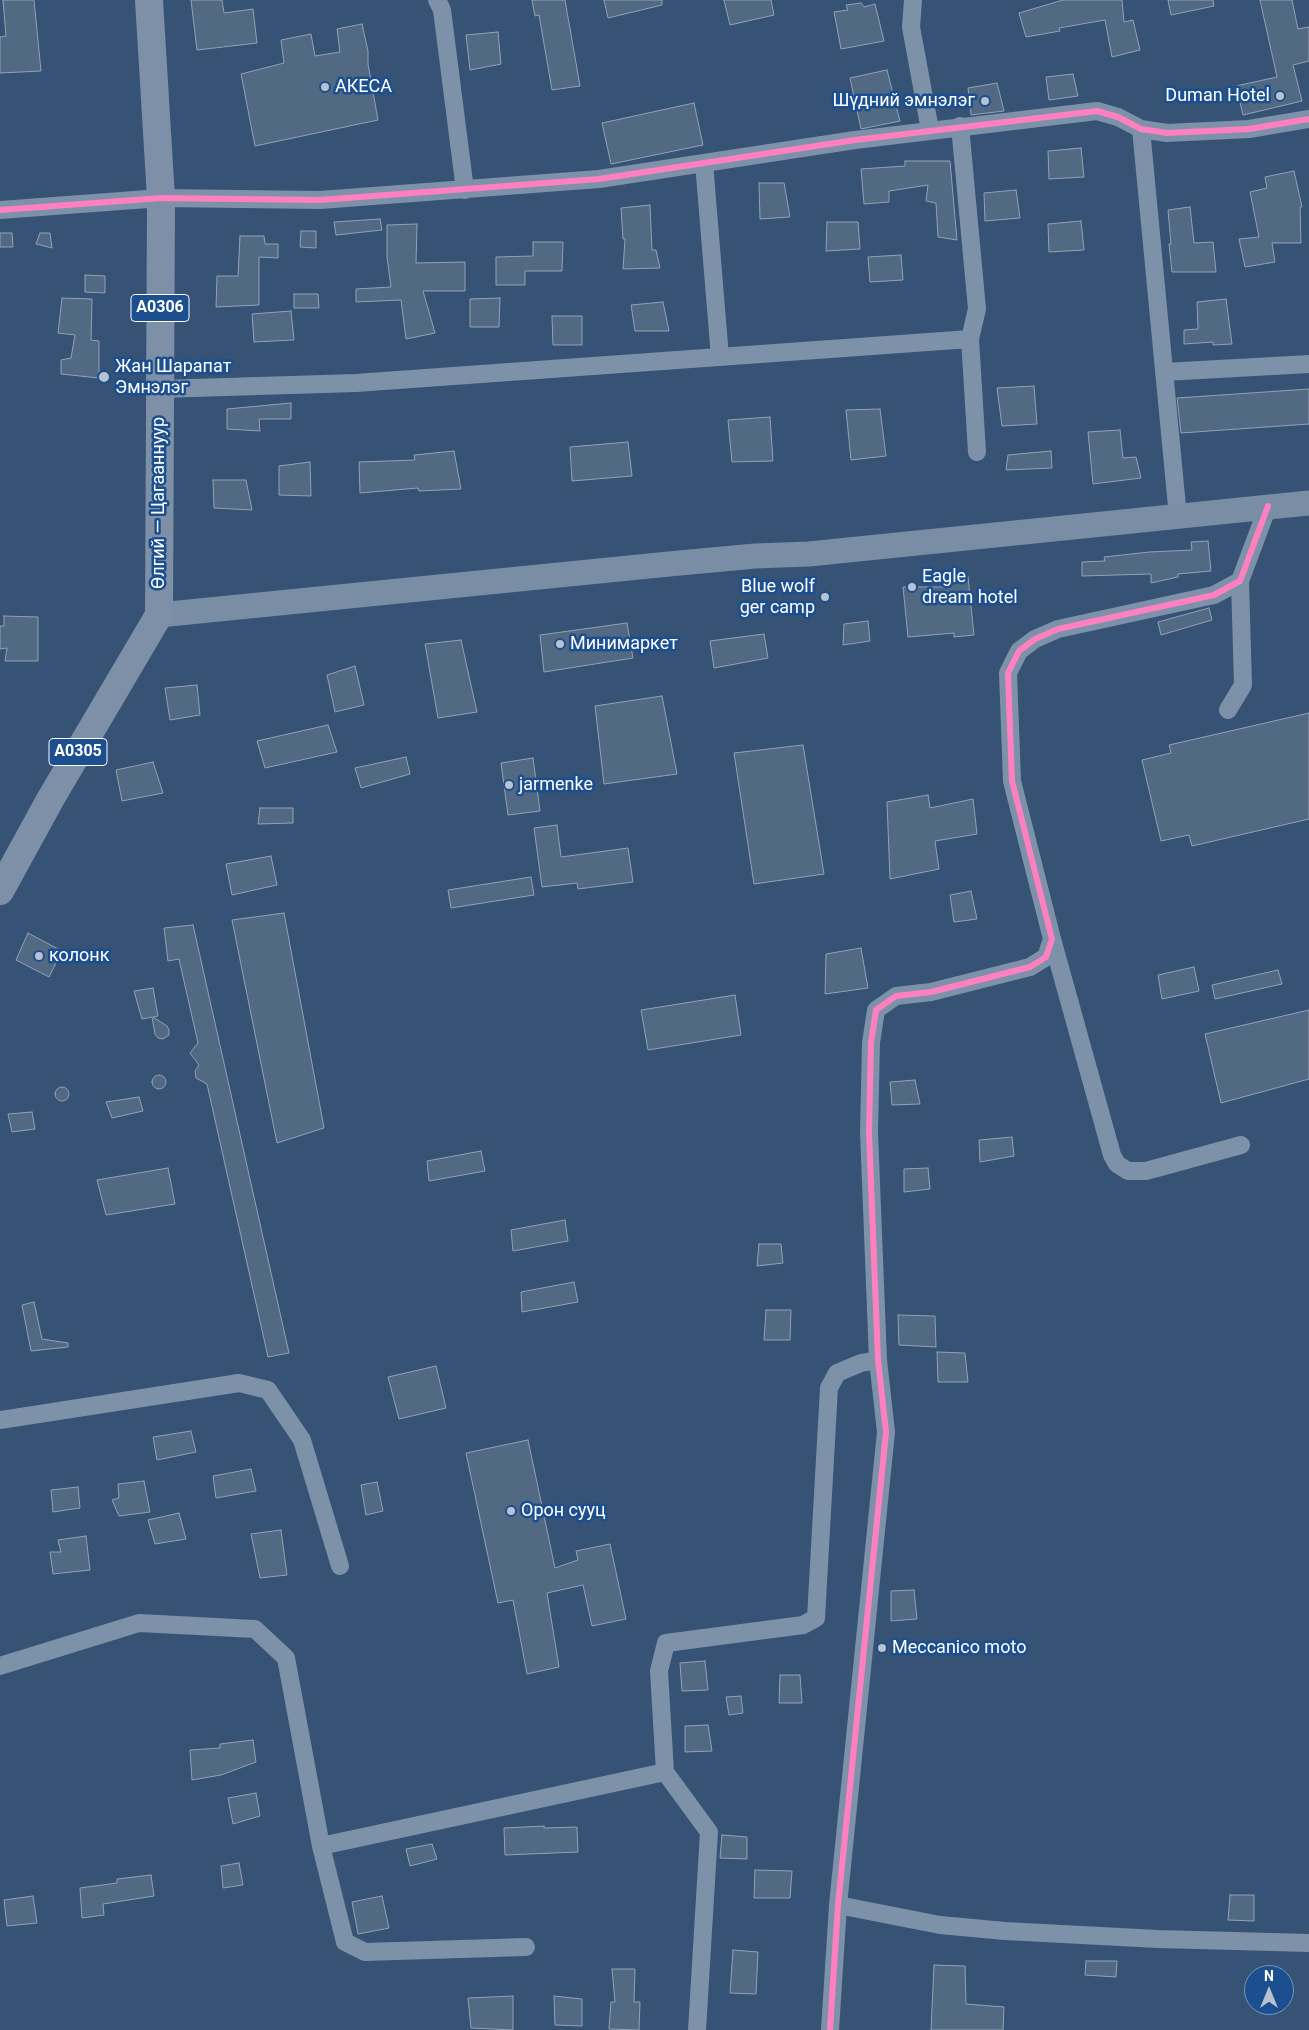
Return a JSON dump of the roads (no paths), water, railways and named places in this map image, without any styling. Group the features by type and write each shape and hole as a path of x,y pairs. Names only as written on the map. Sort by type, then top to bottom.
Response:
{"highway":[{"name":"Өлгий — Цагааннуур","path":"149,0 161,198 159,615"},
{"name":"A0305","path":"0,891 51,798 159,615"}],"main road":[{"path":"159,615 755,556 819,553 1309,503"}],"street":[{"path":"437,0 442,10 464,190"},
{"path":"912,0 911,28 930,130"},
{"path":"0,210 161,198 320,200 599,179 930,130 1097,111 1118,117 1141,129 1167,133 1249,129 1309,119"},
{"path":"960,126 977,309 970,339 976,452"},
{"path":"1141,129 1178,517"},
{"path":"704,163 720,357"},
{"path":"160,389 356,383 970,339"},
{"path":"1164,372 1309,364"},
{"path":"1228,710 1243,685 1240,581 1268,506"},
{"path":"1240,581 1214,595 1058,629 1035,639 1019,652 1008,673 1012,781 1052,939 1112,1155 1117,1164 1128,1171 1146,1171 1241,1145"},
{"path":"830,2030 838,1905 886,1432 878,1360 869,1132 871,1043 876,1010 896,996 931,992 1030,967 1046,957 1052,939"},
{"path":"697,2030 709,1832 665,1772 659,1671 666,1643 803,1625 816,1618 829,1388 837,1373 861,1363 878,1360"},
{"path":"0,1420 239,1383 268,1390 302,1440 340,1566"},
{"path":"0,1666 139,1623 255,1629 286,1658 321,1846 345,1942 365,1952 526,1947"},
{"path":"321,1846 665,1772"},
{"path":"838,1905 940,1925 996,1931 1158,1939 1309,1943"}],"place":[{"name":"АКЕСА","path":"325,87"},
{"name":"Duman Hotel","path":"1280,96"},
{"name":"Шүдний эмнэлэг","path":"985,101"},
{"name":"Жан Шарапат Эмнэлэг","path":"104,377"},
{"name":"Eagle dream hotel","path":"912,587"},
{"name":"Blue wolf ger camp","path":"825,597"},
{"name":"Минимаркет","path":"560,644"},
{"name":"jarmenke","path":"509,785"},
{"name":"колонк","path":"39,956"},
{"name":"Орон сууц","path":"511,1511"},
{"name":"Meccanico moto","path":"882,1648"}]}
